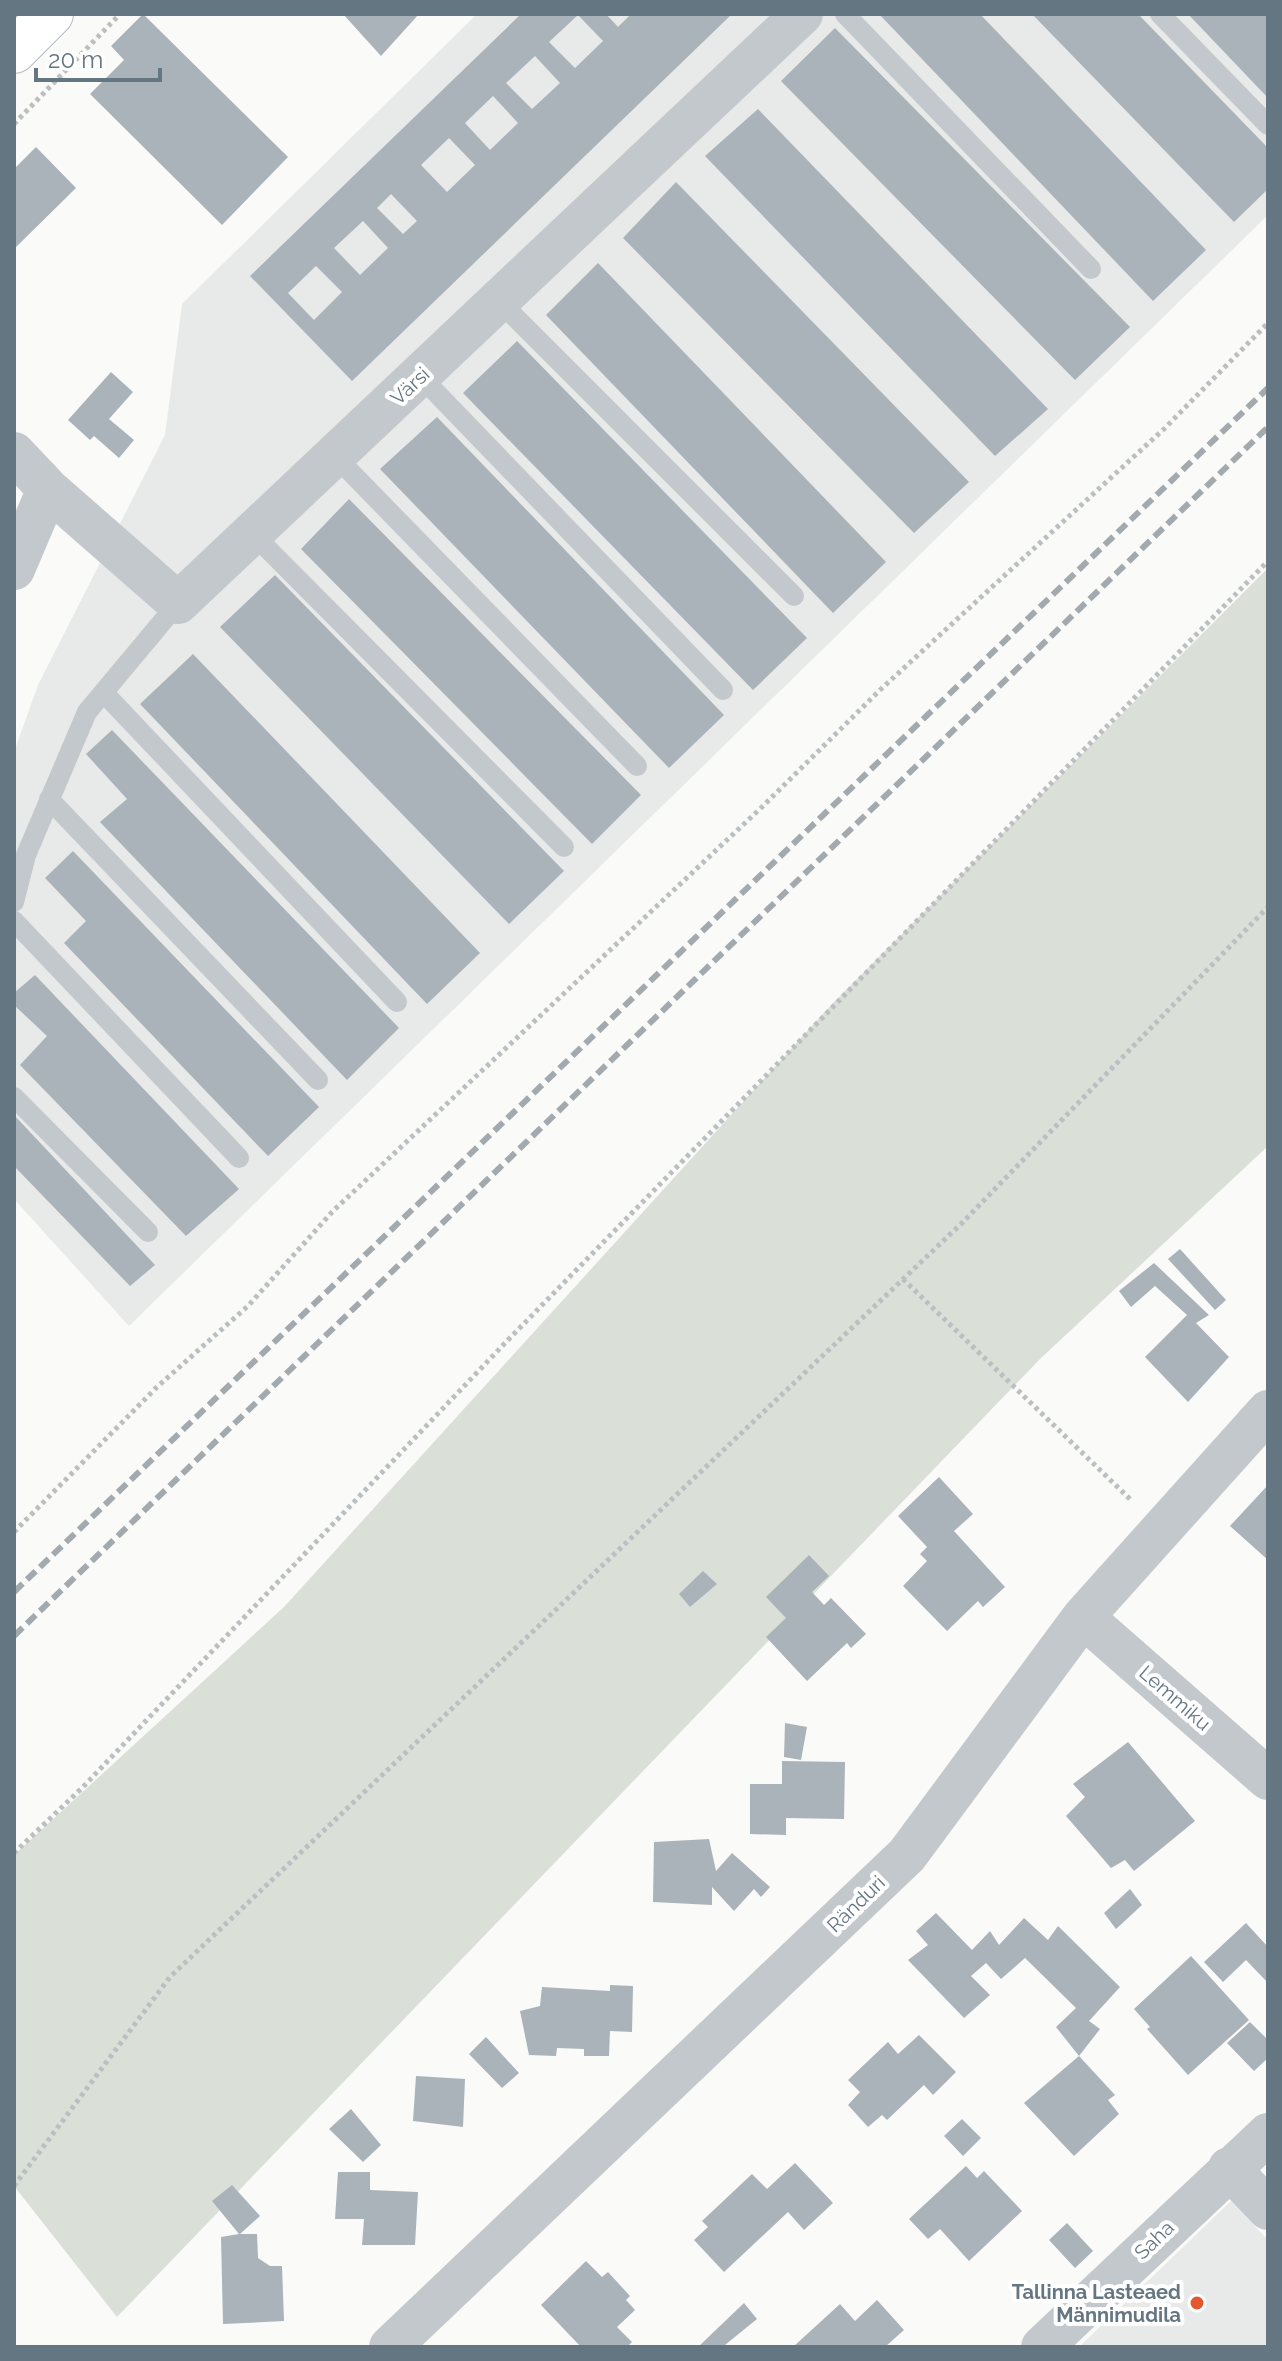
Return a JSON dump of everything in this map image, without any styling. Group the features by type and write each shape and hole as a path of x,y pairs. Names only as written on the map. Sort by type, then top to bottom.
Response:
{"main road":[{"path":"14,51 51,14"}],"street":[{"name":"Värsi","path":"178,603 421,377 802,14"},
{"path":"14,453 48,489 178,603"},
{"path":"14,569 48,489"},
{"name":"Ränduri","path":"390,2347 907,1855 1083,1617 1268,1411"},
{"name":"Lemmiku","path":"1083,1617 1268,1779"},
{"name":"Saha","path":"1042,2347 1268,2134"},
{"path":"1229,2168 1268,2209"}],"lane":[{"path":"845,14 1091,269"},
{"path":"1160,14 1268,125"},
{"path":"499,301 794,596"},
{"path":"421,377 723,690"},
{"path":"334,455 637,766"},
{"path":"252,533 564,847"},
{"path":"14,902 26,855 87,712 178,603"},
{"path":"104,693 397,1002"},
{"path":"49,799 318,1080"},
{"path":"14,921 239,1158"},
{"path":"14,1097 148,1232"}],"path":[{"path":"14,124 120,14"},
{"path":"14,1532 157,1387 248,1306 333,1211 762,807 880,690 1165,428 1268,323"},
{"path":"14,1853 83,1787 890,945 1268,561"},
{"path":"14,2186 170,1977 903,1279 1268,907"},
{"path":"903,1279 1161,1530"}],"shaded area":[{"path":"477,14 1268,14 1268,215 129,1326 14,1199 14,752 38,685 165,435 182,304"},
{"path":"1268,568 1268,1146 1040,1359 117,2317 14,2186 14,1855 284,1607 832,1004"},
{"name":"Tallinna Lasteaed Männimudila","path":"1231,2201 1268,2240 1268,2347 1079,2347"}],"building":[{"path":"143,14 288,157 222,225 90,94 124,60 111,46"},
{"path":"343,14 419,14 381,56"},
{"path":"521,14 606,14 618,27 631,14 732,14 352,381 250,276","holes":["578,15 603,41 575,68 549,42","535,56 560,83 532,109 506,83","493,96 518,123 490,150 465,123","449,138 475,165 447,192 421,165","391,194 417,221 403,234 377,208","363,221 388,248 360,275 334,248","316,266 342,292 314,320 288,293"]},
{"path":"879,14 980,14 1206,250 1153,301"},
{"path":"1032,14 1138,14 1268,148 1268,189 1234,222"},
{"path":"1188,14 1268,14 1268,98"},
{"path":"835,28 1130,327 1075,380 781,81"},
{"path":"758,109 1048,409 995,456 705,156"},
{"path":"36,147 76,188 14,249 14,169"},
{"path":"676,182 969,482 914,533 623,238"},
{"path":"598,263 886,562 833,613 546,315"},
{"path":"517,341 807,638 753,690 463,393"},
{"path":"111,372 133,392 109,419 134,440 119,458 94,436 90,440 68,420"},
{"path":"437,417 724,715 669,768 380,469"},
{"path":"349,499 641,795 592,844 301,549"},
{"path":"275,575 564,871 509,924 220,627"},
{"path":"193,654 480,953 427,1004 140,704"},
{"path":"112,730 399,1028 347,1080 100,822 127,799 86,754"},
{"path":"73,851 319,1107 268,1156 64,943 86,921 45,878"},
{"path":"35,975 239,1189 186,1236 20,1065 47,1036 14,1005 14,993"},
{"path":"14,1115 155,1265 130,1286 14,1166"},
{"path":"1180,1249 1226,1300 1215,1310 1168,1259"},
{"path":"1154,1263 1209,1315 1196,1323 1229,1357 1188,1402 1145,1357 1187,1315 1155,1286 1131,1307 1119,1291"},
{"path":"939,1477 973,1514 954,1531 1005,1587 983,1607 978,1601 947,1631 903,1586 927,1561 920,1554 927,1547 898,1516"},
{"path":"1268,1485 1268,1560 1230,1526"},
{"path":"809,1555 829,1576 812,1592 824,1605 831,1598 866,1634 851,1648 847,1643 807,1681 766,1637 786,1618 766,1597"},
{"path":"703,1571 717,1584 690,1607 679,1594"},
{"path":"785,1723 807,1727 801,1760 784,1757"},
{"path":"1128,1742 1195,1821 1134,1871 1125,1860 1111,1868 1066,1816 1085,1797 1073,1784"},
{"path":"782,1761 845,1762 844,1819 786,1818 786,1835 750,1834 750,1784 782,1784"},
{"path":"709,1839 716,1871 732,1853 770,1887 761,1897 754,1889 734,1911 712,1887 712,1905 653,1902 654,1842"},
{"path":"1130,1889 1142,1905 1116,1929 1104,1913"},
{"path":"936,1913 972,1950 990,1931 999,1945 1024,1918 1048,1940 1058,1926 1120,1987 1089,2021 1100,2029 1079,2056 1056,2027 1076,2008 1025,1958 1001,1979 986,1963 971,1976 990,1995 964,2018 908,1960 928,1945 916,1931"},
{"path":"1246,1923 1268,1947 1268,1983 1246,1960 1223,1982 1204,1962"},
{"path":"1191,1956 1249,2020 1188,2075 1147,2029 1150,2027 1134,2009"},
{"path":"610,1985 633,1986 632,2032 610,2031 609,2056 584,2056 584,2049 557,2048 556,2056 529,2055 520,2011 540,2006 542,1987 610,1991"},
{"path":"1250,2022 1268,2040 1268,2058 1254,2071 1227,2043"},
{"path":"919,2035 956,2072 933,2095 924,2085 887,2120 882,2115 868,2127 848,2105 860,2092 848,2080 888,2042 898,2054"},
{"path":"486,2037 519,2073 502,2088 469,2054"},
{"path":"1079,2056 1115,2095 1108,2100 1119,2114 1074,2156 1024,2103"},
{"path":"416,2076 465,2079 463,2127 413,2121"},
{"path":"351,2109 381,2145 363,2162 329,2129"},
{"path":"962,2119 981,2138 963,2156 944,2136"},
{"path":"795,2163 833,2203 804,2230 788,2212 724,2272 694,2240 708,2227 702,2221 752,2174 767,2189"},
{"path":"966,2166 977,2178 984,2171 1022,2211 969,2261 940,2229 928,2239 909,2219"},
{"path":"338,2172 370,2172 370,2190 418,2192 415,2245 362,2245 364,2219 335,2219"},
{"path":"232,2185 260,2216 240,2234 257,2234 258,2258 270,2266 282,2266 284,2321 223,2324 221,2237 239,2234 212,2201"},
{"path":"1067,2223 1093,2251 1075,2268 1049,2240"},
{"path":"586,2261 602,2277 608,2272 630,2296 626,2300 635,2310 617,2327 632,2342 627,2347 581,2347 541,2305"},
{"path":"877,2300 904,2330 885,2347 793,2347 840,2304 855,2321"},
{"path":"744,2303 757,2319 725,2345 727,2347 698,2347"}],"railway":[{"path":"14,1592 1268,388"},
{"path":"14,1636 1268,427"}],"place":[{"name":"Tallinna Lasteaed Männimudila","path":"1197,2303"}]}
